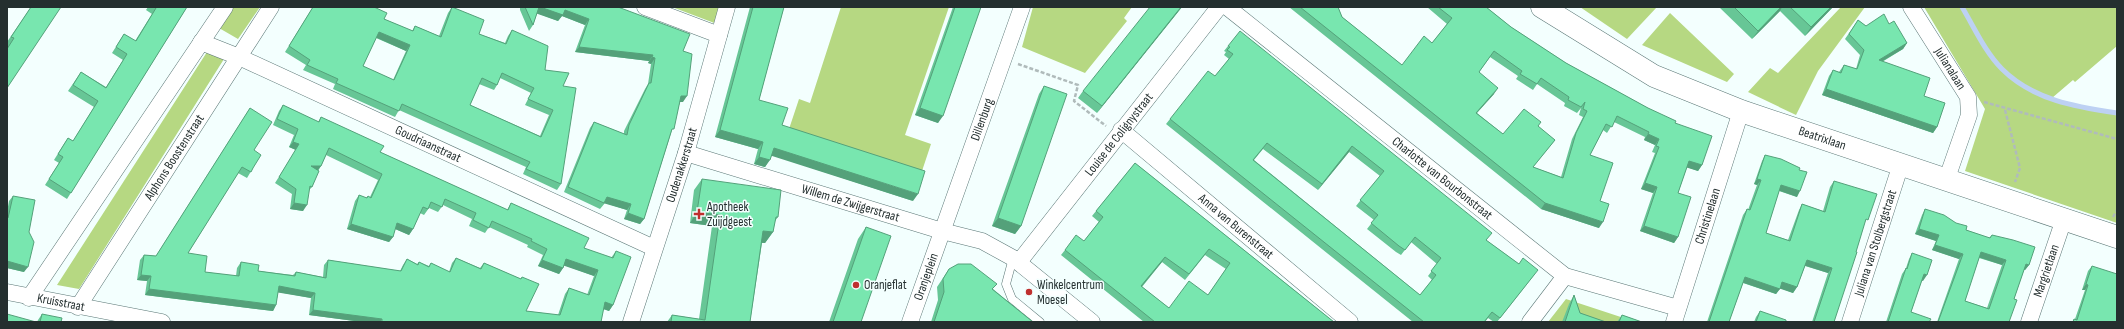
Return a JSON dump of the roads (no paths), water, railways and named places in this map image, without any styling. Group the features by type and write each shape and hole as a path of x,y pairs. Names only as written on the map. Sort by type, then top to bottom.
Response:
{"street":[{"path":"29,298 225,7"},
{"name":"Alphons Boostenstraat","path":"78,307 271,7"},
{"path":"645,7 719,35"},
{"name":"Oudenakkerstraat","path":"631,322 686,153 727,7"},
{"name":"Dillenburg","path":"942,231 1022,7"},
{"name":"Louise de Colignystraat","path":"1016,260 1219,7"},
{"name":"Charlotte van Bourbonstraat","path":"1227,7 1565,276 1676,315"},
{"name":"Beatrixlaan","path":"1542,7 1654,76 1741,111 1902,164 1946,181 2117,237"},
{"name":"Julianalaan","path":"1911,7 1968,97 1969,115 1946,181"},
{"name":"Goudriaanstraat","path":"202,42 239,57 654,248"},
{"name":"Christinelaan","path":"1676,315 1741,111"},
{"name":"Anna van Burenstraat","path":"1121,130 1350,322"},
{"name":"Willem de Zwijgerstraat","path":"686,153 942,231 982,241 1016,260 1092,322"},
{"name":"Juliana van Stolbergstraat","path":"1850,322 1902,164"},
{"name":"Margrietlaan","path":"2029,322 2064,219"},
{"name":"Oranjeplein","path":"910,322 942,231"},
{"path":"1530,322 1565,276"},
{"name":"Kruisstraat","path":"7,292 29,298 162,322"}],"lane":[{"path":"1016,260 1006,284 1012,300 1040,322"}],"waterway":[{"path":"1962,7 1990,55 2014,80 2041,95 2071,105 2117,113"}],"place":[{"name":"Apotheek Zuijdgeest","path":"699,214"},
{"name":"Oranjeflat","path":"856,285"},
{"name":"Winkelcentrum Moesel","path":"1029,292"}]}
